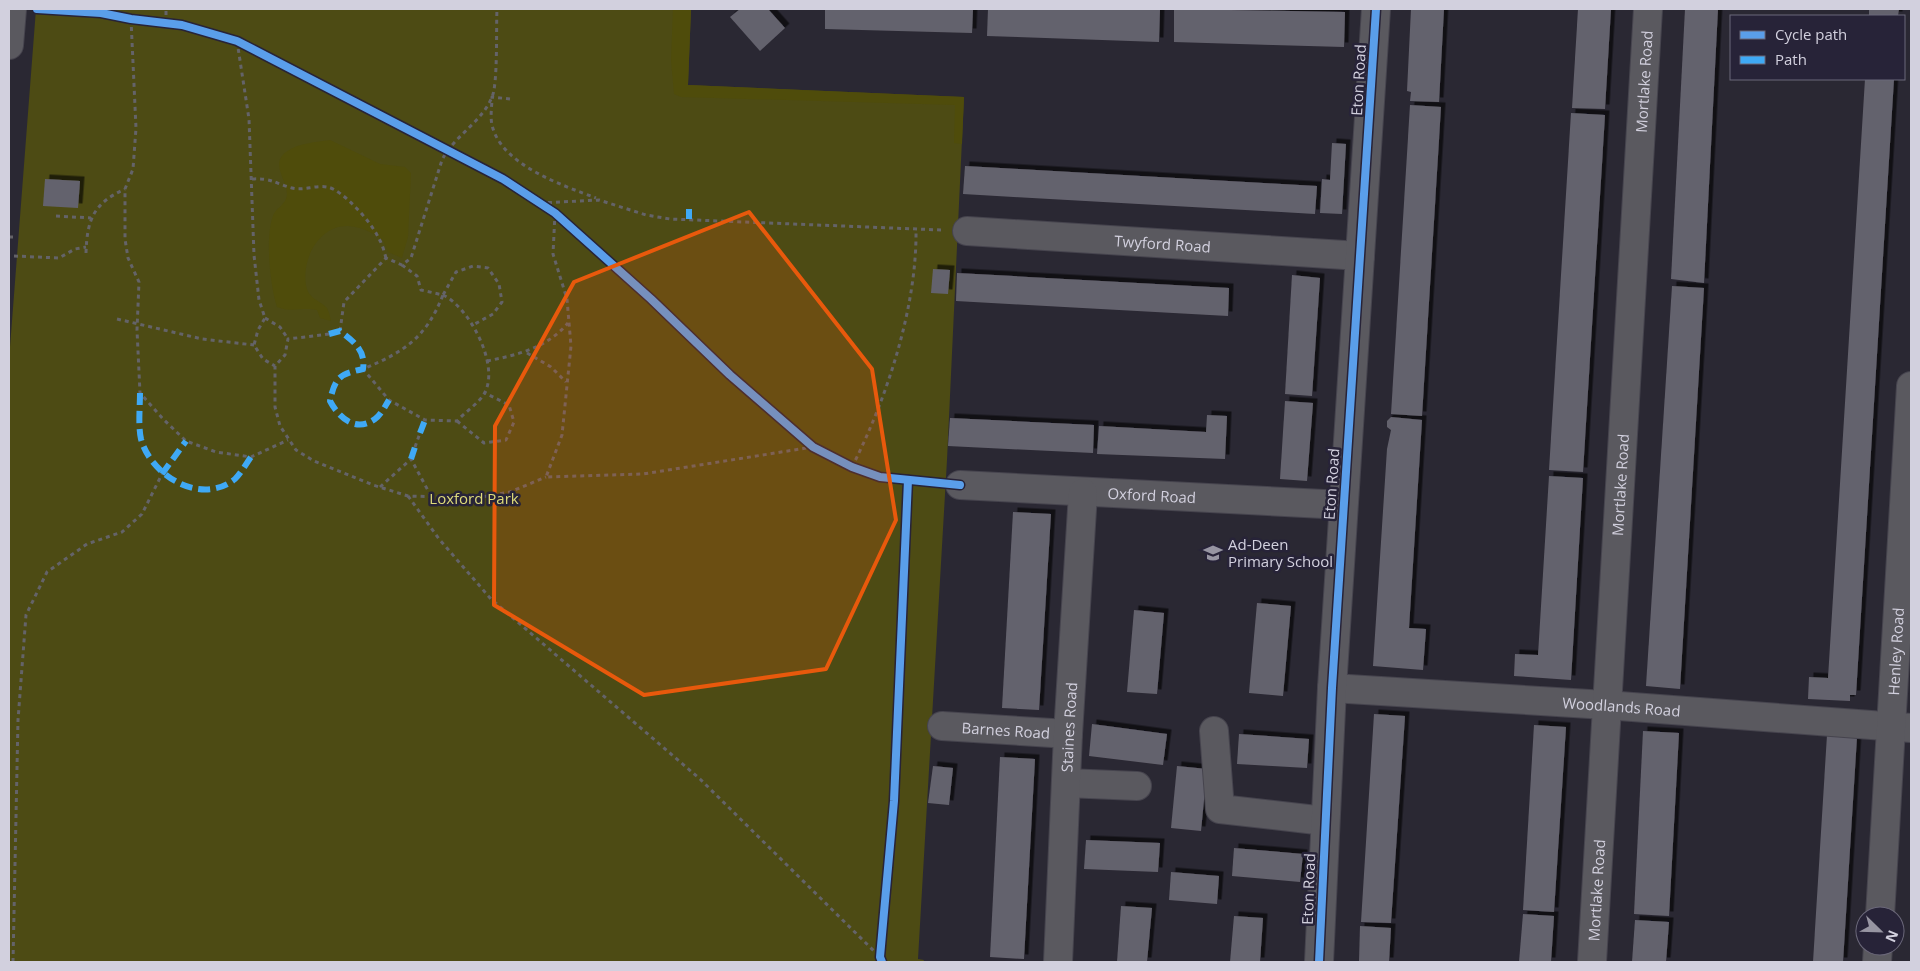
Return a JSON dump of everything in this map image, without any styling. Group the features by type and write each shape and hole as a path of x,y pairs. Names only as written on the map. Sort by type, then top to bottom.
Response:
{"street":[{"path":"9,45 12,9"},
{"name":"Eton Road","path":"1319,962 1332,688 1376,9"},
{"name":"Mortlake Road","path":"1592,962 1648,9"},
{"name":"Twyford Road","path":"967,231 1360,256"},
{"name":"Henley Road","path":"1881,906 1901,728 1911,386"},
{"name":"Oxford Road","path":"960,485 1343,505"},
{"name":"Staines Road","path":"1058,962 1068,734 1083,492"},
{"name":"Woodlands Road","path":"1332,688 1606,705 1901,728"},
{"name":"Barnes Road","path":"942,726 1068,734"},
{"path":"1214,731 1220,809 1325,821"},
{"path":"1066,783 1137,786"}],"path":[{"path":"157,22 170,24 166,9"},
{"path":"497,9 492,124 501,143 516,159 541,175 599,200 646,215 670,219 967,231"},
{"path":"140,20 127,19 136,128 133,169 125,190 125,239 128,258 139,282 137,324 140,393 186,441 216,452 251,458 288,440"},
{"path":"228,39 246,46"},
{"path":"237,41 250,119 254,255 259,300 265,318 280,327 288,339 286,355 275,366 274,407 280,426 296,450 314,462 408,496 476,498 510,492 546,477 643,474 813,447"},
{"path":"492,97 510,99"},
{"path":"402,265 411,258 446,150 462,136 492,97"},
{"path":"438,146 455,155"},
{"path":"252,179 268,178 292,188 301,189 317,186 329,187 341,193 378,235 386,258 402,265 417,276 422,290 452,299 473,325 486,353 488,373 485,393 457,421"},
{"path":"86,253 91,218 107,197 125,190"},
{"path":"533,199 563,219"},
{"path":"540,203 599,200"},
{"path":"546,477 562,436 571,346 567,299 553,254 555,213"},
{"path":"56,216 91,218"},
{"path":"852,467 871,430 897,352 916,259 916,230"},
{"path":"9,237 15,237"},
{"path":"14,256 59,258 75,248 86,247"},
{"path":"340,331 344,302 386,258"},
{"path":"473,325 493,314 502,302 499,284 488,268 473,266 456,272 443,295 435,316 416,341 395,356 363,369 389,400 425,420 457,421 484,443 506,440 514,422 509,405 485,393"},
{"path":"254,345 258,330 265,318"},
{"path":"116,319 202,339 254,345 264,359 275,366"},
{"path":"487,361 526,353 559,334 569,323"},
{"path":"288,339 329,334"},
{"path":"526,353 551,367 566,382"},
{"path":"416,446 420,433"},
{"path":"805,440 821,451"},
{"path":"380,487 411,459 431,496"},
{"path":"844,463 862,471"},
{"path":"13,962 18,720 26,616 48,572 87,544 122,532 142,514 162,474"},
{"path":"408,496 439,539 491,599 700,779 881,959"},
{"path":"881,943 881,959"}],"highlighted area":[{"path":"749,212 872,369 896,520 826,669 644,695 494,605 495,426 574,282"}],"green space":[{"name":"Loxford Park","path":"36,9 691,9 688,85 964,97 947,460 918,959 924,960 923,962 9,962 9,360"}],"shaded area":[{"path":"673,9 691,9 688,85 964,97 962,144 954,143 955,105 681,97 674,94 671,60"},
{"path":"330,140 380,164 405,167 411,173 408,237 402,258 388,252 383,240 366,230 344,226 333,229 324,235 311,252 305,274 307,289 311,296 327,308 331,321 320,318 317,310 287,310 277,307 272,286 269,248 273,216 285,201 287,194 279,167 281,157 296,147"}],"building":[{"path":"740,9 768,9 785,28 760,51 730,17"},
{"path":"825,9 973,9 972,33 825,29"},
{"path":"988,9 1160,9 1159,42 987,36"},
{"path":"1174,9 1345,12 1344,47 1174,42"},
{"path":"1411,9 1444,9 1439,102 1410,101 1411,92 1407,91"},
{"path":"1578,9 1611,9 1605,109 1572,108"},
{"path":"1685,9 1718,9 1704,283 1671,279"},
{"path":"1869,9 1899,9 1898,15 1869,15"},
{"path":"1865,80 1894,80 1856,695 1850,695 1850,701 1808,699 1809,677 1828,678"},
{"path":"1410,105 1441,107 1422,416 1391,414"},
{"path":"1571,113 1605,115 1583,472 1549,470"},
{"path":"1332,143 1346,144 1342,214 1320,213 1322,179 1330,180"},
{"path":"965,166 1317,186 1315,214 963,194"},
{"path":"45,179 80,181 78,208 43,206"},
{"path":"933,269 950,270 948,294 931,293"},
{"path":"957,273 1229,288 1228,316 956,301"},
{"path":"1292,275 1320,278 1312,396 1285,394"},
{"path":"1672,286 1704,288 1680,689 1646,686"},
{"path":"1285,401 1313,403 1307,481 1280,479"},
{"path":"1207,415 1227,416 1225,459 1097,454 1099,426 1206,432"},
{"path":"1391,417 1422,420 1409,628 1426,629 1423,670 1373,666 1387,449 1391,430 1387,427 1387,421"},
{"path":"950,418 1094,425 1093,453 948,446"},
{"path":"1549,476 1583,478 1571,680 1514,676 1515,654 1538,655"},
{"path":"1013,512 1051,514 1039,710 1002,708"},
{"path":"1257,603 1291,606 1283,696 1249,693"},
{"path":"1134,610 1164,613 1157,694 1127,692"},
{"path":"1374,714 1405,716 1391,923 1361,922"},
{"path":"1092,724 1167,734 1163,765 1089,756"},
{"path":"1534,725 1566,727 1554,912 1523,910"},
{"path":"1643,731 1679,733 1669,916 1634,914"},
{"path":"1239,734 1309,739 1307,768 1237,764"},
{"path":"1827,735 1857,737 1843,962 1813,962"},
{"path":"1000,757 1035,759 1024,959 990,957"},
{"path":"933,766 953,768 949,805 928,803"},
{"path":"1177,766 1207,769 1201,831 1171,828"},
{"path":"1086,840 1160,843 1158,872 1084,869"},
{"path":"1234,848 1303,854 1300,882 1232,876"},
{"path":"1171,872 1219,876 1217,904 1169,900"},
{"path":"1121,906 1152,908 1147,962 1117,962"},
{"path":"1523,914 1554,916 1551,962 1519,962"},
{"path":"1234,916 1263,918 1260,962 1230,962"},
{"path":"1635,920 1669,922 1666,962 1632,962"},
{"path":"1360,926 1391,928 1389,962 1359,962"}],"marked path":[{"path":"689,209 689,219"},
{"path":"329,334 340,331 350,338 358,347 363,362 363,369 344,375 334,387 330,401 338,413 349,422 355,424 368,423 379,415 389,400"},
{"path":"140,393 139,422 141,439 155,465 179,483 193,488 222,487 235,479 251,457"},
{"path":"420,433 425,420"},
{"path":"162,474 186,441"},
{"path":"411,459 415,447"}],"cycle path":[{"path":"37,9 101,13 131,19 182,25 237,41 503,179 555,213 651,299 730,375 813,447 852,467 880,477 960,485"},
{"path":"1319,962 1332,688 1376,9"},
{"path":"882,962 880,957 894,801 908,480"}],"place":[{"name":"Ad-Deen Primary School","path":"1213,553"}]}
